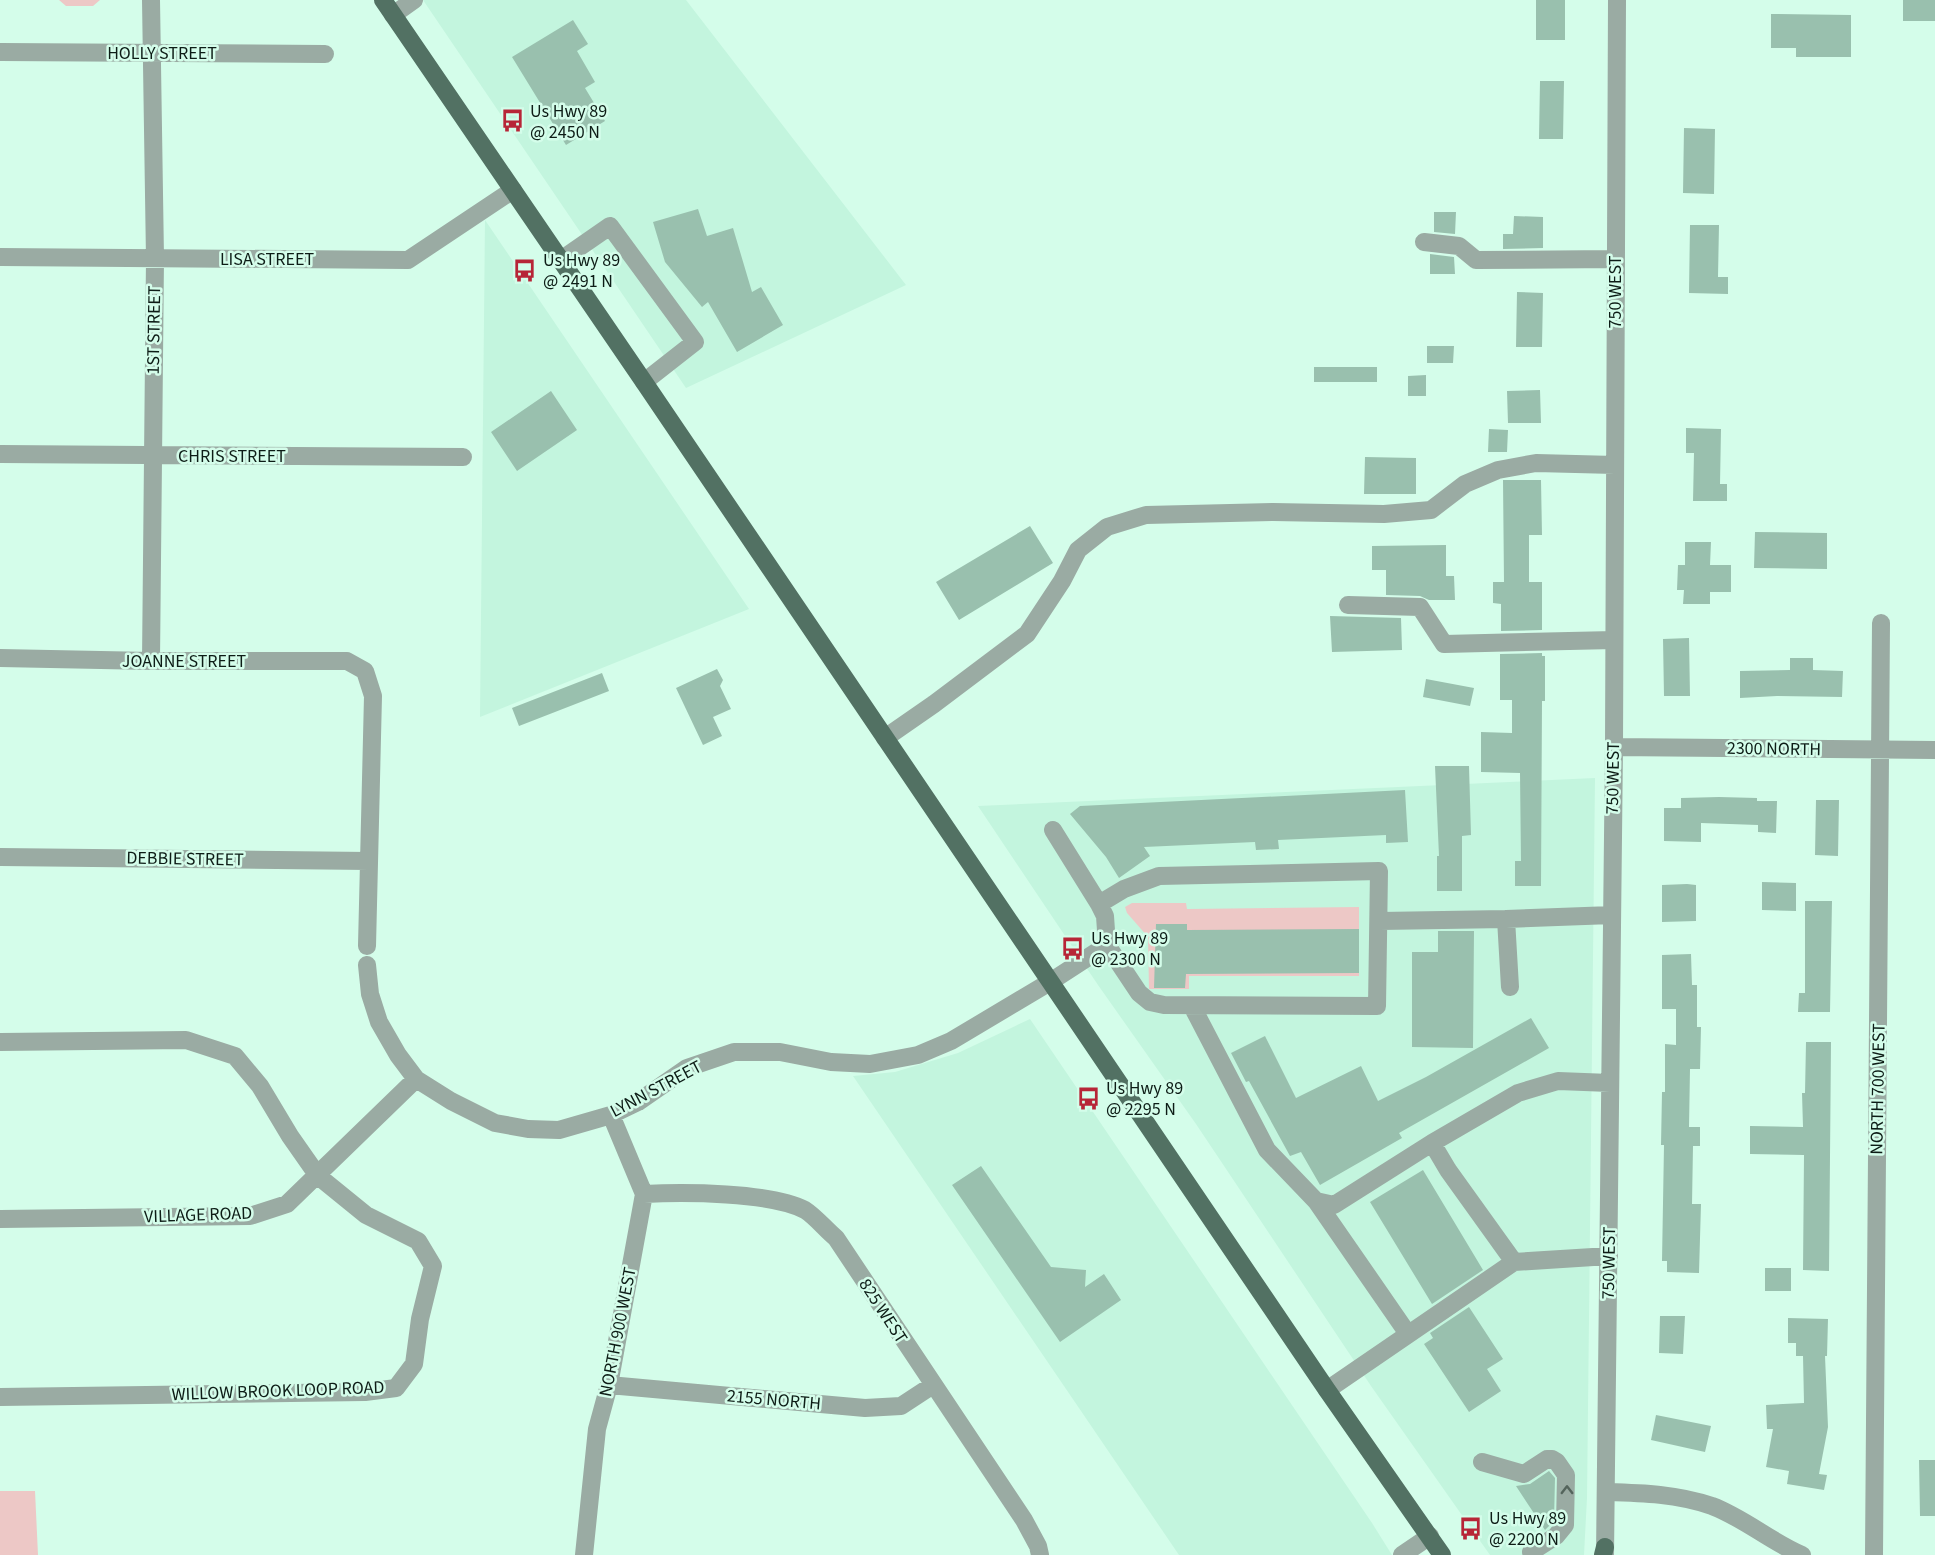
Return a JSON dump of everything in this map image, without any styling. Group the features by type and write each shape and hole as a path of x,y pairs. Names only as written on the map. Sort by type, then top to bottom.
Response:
{"main road":[{"path":"388,7 1327,1390 1442,1555"}],"street":[{"name":"1ST STREET","path":"150,661 154,258 151,0"},
{"path":"388,7 414,0"},
{"name":"750 WEST","path":"1604,1552 1614,747 1617,0"},
{"name":"HOLLY STREET","path":"0,52 325,54"},
{"name":"LISA STREET","path":"0,257 408,260 513,190"},
{"path":"561,260 610,226 695,342 644,382"},
{"path":"1424,242 1459,246 1476,260 1615,259"},
{"name":"CHRIS STREET","path":"0,454 463,457"},
{"path":"885,738 1027,634 1062,581 1078,550 1107,527 1146,515 1273,512 1384,514 1431,510 1465,484 1498,470 1536,463 1615,465"},
{"path":"1348,605 1420,607 1444,644 1614,640"},
{"name":"NORTH 700 WEST","path":"1874,1555 1881,623"},
{"name":"JOANNE STREET","path":"0,658 347,661 365,671 373,696 369,861"},
{"name":"2300 NORTH","path":"1614,747 1935,750"},
{"path":"1053,830 1105,916 1107,945 1139,993 1150,1002 1192,1006 1377,1006 1379,871 1159,876 1124,889 1099,904"},
{"name":"DEBBIE STREET","path":"0,857 369,861"},
{"path":"367,946 369,861"},
{"path":"1380,921 1611,915"},
{"path":"1506,919 1510,987"},
{"name":"LYNN STREET","path":"368,965 370,994 379,1022 398,1055 416,1079 451,1101 495,1123 528,1129 559,1130 611,1115 638,1102 687,1068 734,1052 780,1052 831,1062 870,1064 918,1055 951,1041 1107,945"},
{"path":"1192,1006 1267,1150 1316,1201 1408,1334"},
{"name":"WILLOW BROOK LOOP ROAD","path":"0,1042 186,1040 235,1056 260,1086 290,1136 318,1176 366,1215 418,1241 433,1266 420,1319 414,1364 396,1388 365,1392 0,1397"},
{"name":"VILLAGE ROAD","path":"0,1219 250,1216 287,1204 416,1079"},
{"path":"1316,1201 1334,1205 1432,1143 1518,1093 1558,1081 1610,1083"},
{"path":"611,1115 644,1194"},
{"path":"1432,1143 1448,1170 1514,1262"},
{"name":"825 WEST","path":"644,1194 672,1192 768,1198 805,1210 836,1238 1024,1520 1038,1546 1040,1555"},
{"name":"NORTH 900 WEST","path":"584,1555 597,1429 609,1385 644,1194"},
{"path":"1327,1390 1514,1262 1609,1256"},
{"name":"2155 NORTH","path":"609,1385 865,1408 901,1406 933,1385"},
{"path":"1482,1462 1524,1474 1547,1459 1552,1459 1563,1468 1567,1483 1565,1525 1556,1536 1531,1552"},
{"path":"1606,1492 1643,1492 1672,1496 1713,1507 1802,1555"},
{"path":"1402,1555 1430,1536"}],"shaded area":[{"path":"59,0 100,0 93,6 66,6"},
{"path":"423,0 686,0 906,285 686,388"},
{"path":"485,220 749,609 480,717"},
{"path":"1595,778 1587,1498 1584,1555 1490,1555 1371,1386 1196,1124 1098,985 978,806"},
{"path":"1132,903 1186,903 1187,909 1359,907 1359,976 1189,976 1189,989 1149,989 1148,937 1127,913 1125,907"},
{"path":"1030,1019 1392,1555 1179,1555 853,1076 895,1072 958,1053"},
{"path":"0,1491 35,1491 38,1555 0,1555"}],"building":[{"path":"1536,0 1565,0 1565,40 1536,40"},
{"path":"1903,0 1935,0 1935,21 1903,21"},
{"path":"1771,14 1851,15 1851,57 1796,57 1796,48 1771,48"},
{"path":"573,20 588,44 577,51 595,82 585,88 605,121 566,145 512,57"},
{"path":"1540,81 1564,81 1563,139 1539,139"},
{"path":"1684,128 1715,129 1714,194 1683,193"},
{"path":"698,209 707,236 733,228 752,292 761,287 783,325 737,352 708,302 702,307 665,262 653,222"},
{"path":"1434,212 1456,212 1455,234 1434,232"},
{"path":"1514,216 1543,217 1543,248 1503,249 1503,234 1513,234"},
{"path":"1690,225 1719,225 1718,277 1728,277 1728,294 1689,293"},
{"path":"1430,254 1454,257 1455,274 1430,274"},
{"path":"1517,292 1543,293 1542,347 1516,347"},
{"path":"1427,346 1454,346 1453,363 1427,363"},
{"path":"1314,367 1377,367 1377,382 1314,382"},
{"path":"1426,375 1426,396 1408,396 1408,376"},
{"path":"1540,390 1541,423 1508,423 1507,391"},
{"path":"551,391 577,430 517,471 491,432"},
{"path":"1686,428 1721,429 1720,484 1727,484 1727,501 1693,501 1694,453 1686,453"},
{"path":"1489,429 1508,430 1507,452 1488,452"},
{"path":"1365,457 1416,458 1416,494 1364,494"},
{"path":"1503,480 1541,480 1542,535 1529,535 1529,582 1542,582 1542,630 1501,631 1501,604 1493,603 1493,582 1504,582"},
{"path":"1030,526 1053,563 959,620 936,582"},
{"path":"1755,532 1827,533 1827,569 1754,568"},
{"path":"1685,542 1711,542 1710,565 1731,565 1731,592 1710,592 1710,604 1683,604 1684,590 1677,590 1678,565 1685,565"},
{"path":"1446,545 1446,576 1454,576 1455,600 1429,600 1420,596 1386,595 1386,570 1372,570 1372,546"},
{"path":"1330,616 1401,618 1402,650 1332,652"},
{"path":"1689,638 1690,696 1664,696 1663,639"},
{"path":"1542,653 1542,656 1545,656 1545,701 1542,701 1541,886 1515,886 1515,861 1521,861 1520,773 1481,772 1481,732 1512,733 1512,700 1500,700 1500,654"},
{"path":"1790,658 1813,658 1813,670 1843,671 1842,697 1740,698 1740,671 1790,670"},
{"path":"717,669 723,680 720,686 731,709 713,717 722,736 703,745 676,688"},
{"path":"602,673 609,691 519,726 512,708"},
{"path":"1426,679 1474,688 1470,706 1423,697"},
{"path":"1435,766 1469,766 1471,835 1462,836 1462,891 1437,891 1437,856 1439,856"},
{"path":"1405,790 1408,842 1386,843 1386,835 1278,840 1279,849 1256,850 1255,842 1144,847 1150,856 1119,878 1106,857 1070,814 1080,806"},
{"path":"1719,797 1777,801 1776,833 1758,832 1758,825 1701,823 1701,842 1664,841 1664,808 1681,808 1681,798"},
{"path":"1816,800 1839,800 1838,856 1815,855"},
{"path":"1762,882 1796,883 1796,911 1762,910"},
{"path":"1662,885 1696,885 1696,921 1662,922"},
{"path":"1805,901 1832,901 1830,1012 1798,1012 1799,993 1805,993"},
{"path":"1156,924 1187,924 1187,930 1359,929 1359,973 1186,974 1185,988 1154,988"},
{"path":"1438,931 1474,931 1473,1048 1412,1047 1412,952 1438,952"},
{"path":"1691,954 1692,985 1697,985 1697,1027 1701,1027 1700,1069 1690,1069 1689,1127 1700,1127 1700,1146 1693,1146 1692,1204 1701,1204 1699,1273 1667,1272 1667,1261 1662,1261 1664,1145 1661,1145 1662,1092 1665,1092 1665,1044 1676,1045 1676,1009 1662,1009 1662,955"},
{"path":"1531,1018 1549,1048 1399,1133 1402,1138 1320,1185 1301,1152 1290,1156 1231,1053 1265,1036 1296,1098 1361,1066 1378,1101"},
{"path":"1806,1042 1831,1042 1829,1271 1803,1270 1804,1155 1750,1154 1750,1126 1803,1127 1802,1093 1805,1093"},
{"path":"981,1166 1051,1267 1086,1270 1085,1287 1104,1274 1121,1300 1060,1342 952,1185"},
{"path":"1423,1170 1483,1270 1432,1304 1370,1202"},
{"path":"1765,1268 1791,1268 1791,1291 1765,1291"},
{"path":"1469,1307 1503,1359 1487,1369 1501,1391 1469,1412 1424,1344 1433,1338 1430,1333"},
{"path":"1660,1316 1685,1316 1683,1354 1659,1353"},
{"path":"1788,1318 1828,1319 1827,1356 1825,1356 1828,1427 1819,1474 1827,1475 1824,1490 1787,1484 1789,1471 1766,1467 1773,1429 1767,1429 1766,1405 1804,1403 1803,1356 1796,1356 1796,1343 1788,1343"},
{"path":"1656,1415 1711,1426 1705,1452 1651,1440"},
{"path":"1919,1460 1935,1460 1935,1516 1920,1516"},
{"path":"1549,1471 1555,1478 1554,1521 1545,1530 1516,1486 1530,1484"}],"place":[{"name":"Us Hwy 89 @ 2450 N","path":"512,121"},
{"name":"Us Hwy 89 @ 2491 N","path":"525,270"},
{"name":"Us Hwy 89 @ 2300 N","path":"1073,948"},
{"name":"Us Hwy 89 @ 2295 N","path":"1088,1098"},
{"name":"Us Hwy 89 @ 2200 N","path":"1471,1528"}]}
